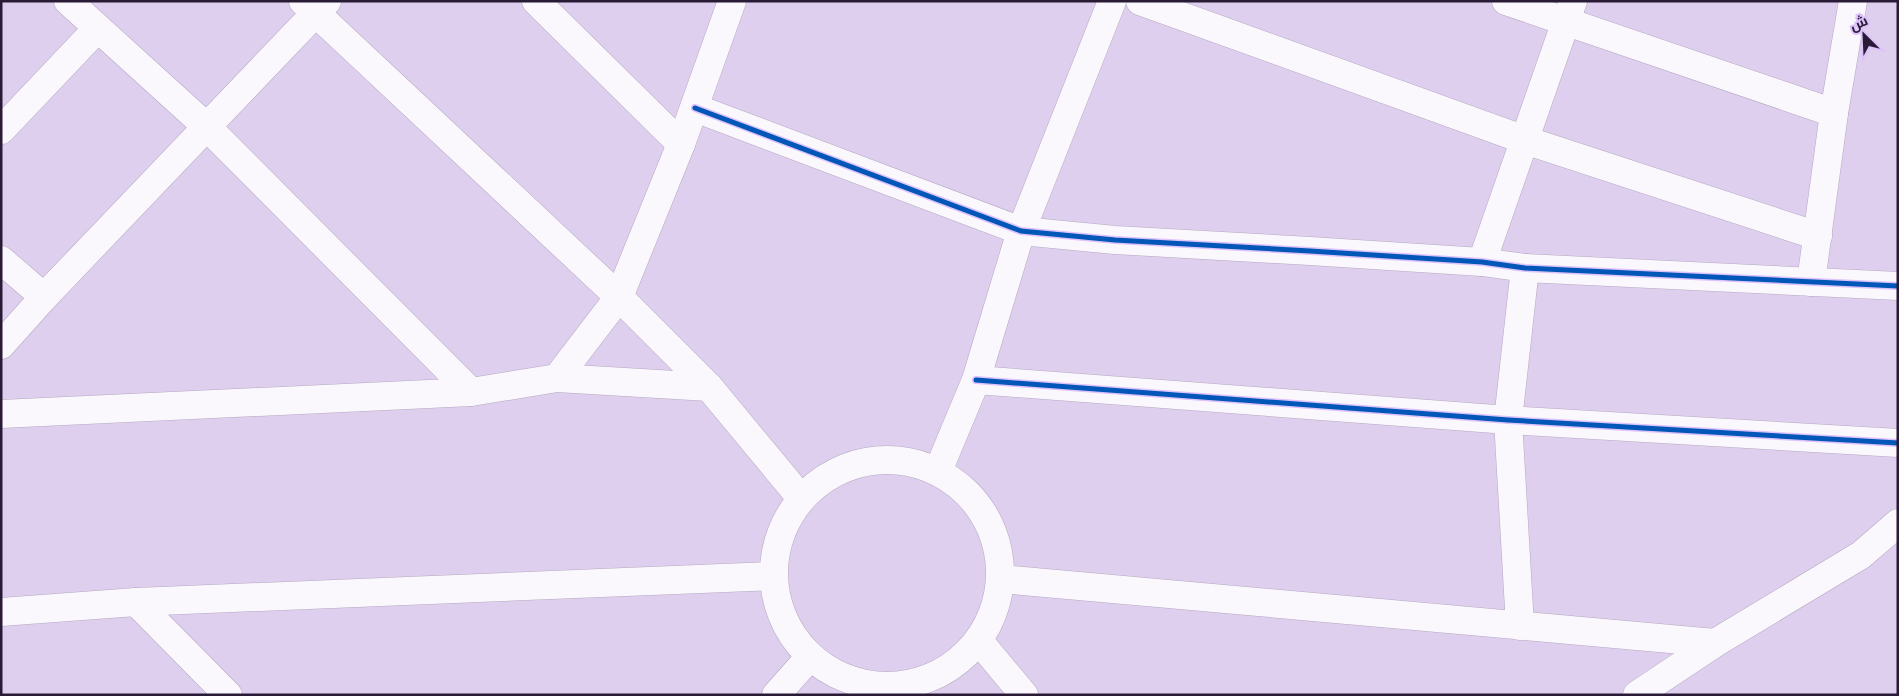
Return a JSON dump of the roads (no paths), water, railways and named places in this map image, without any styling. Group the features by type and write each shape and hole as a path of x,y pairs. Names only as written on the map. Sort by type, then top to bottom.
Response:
{"street":[{"path":"68,1 208,128 471,392"},
{"path":"536,1 681,144"},
{"path":"558,378 618,297 695,108 732,1"},
{"path":"938,471 976,380 1021,231 1112,1"},
{"path":"1140,1 1525,140 1818,236"},
{"path":"1506,1 1570,12 1834,113"},
{"path":"1811,282 1834,113 1853,1"},
{"path":"1,345 44,297 208,128 315,5 709,386 801,498"},
{"path":"1482,262 1570,12"},
{"path":"1,130 97,29"},
{"path":"695,108 1021,231 1115,240 1482,262 1525,268 1898,286"},
{"path":"1,260 44,297"},
{"path":"1520,626 1508,420 1525,268"},
{"path":"1,414 471,392 558,378 709,386"},
{"path":"976,380 1508,420 1898,443"},
{"path":"902,461 938,471 965,490 986,516 998,546 1001,579 994,612 979,641 951,668 916,684 876,687 839,677 809,658 789,632 777,605 773,576 776,548 786,521 801,498 830,475 865,462 902,461"},
{"path":"1637,695 1715,643 1861,555 1898,523"},
{"path":"1,612 136,602 773,576"},
{"path":"1001,579 1715,643"},
{"path":"136,602 228,695"},
{"path":"979,641 1024,695"},
{"path":"776,695 809,658"}]}
